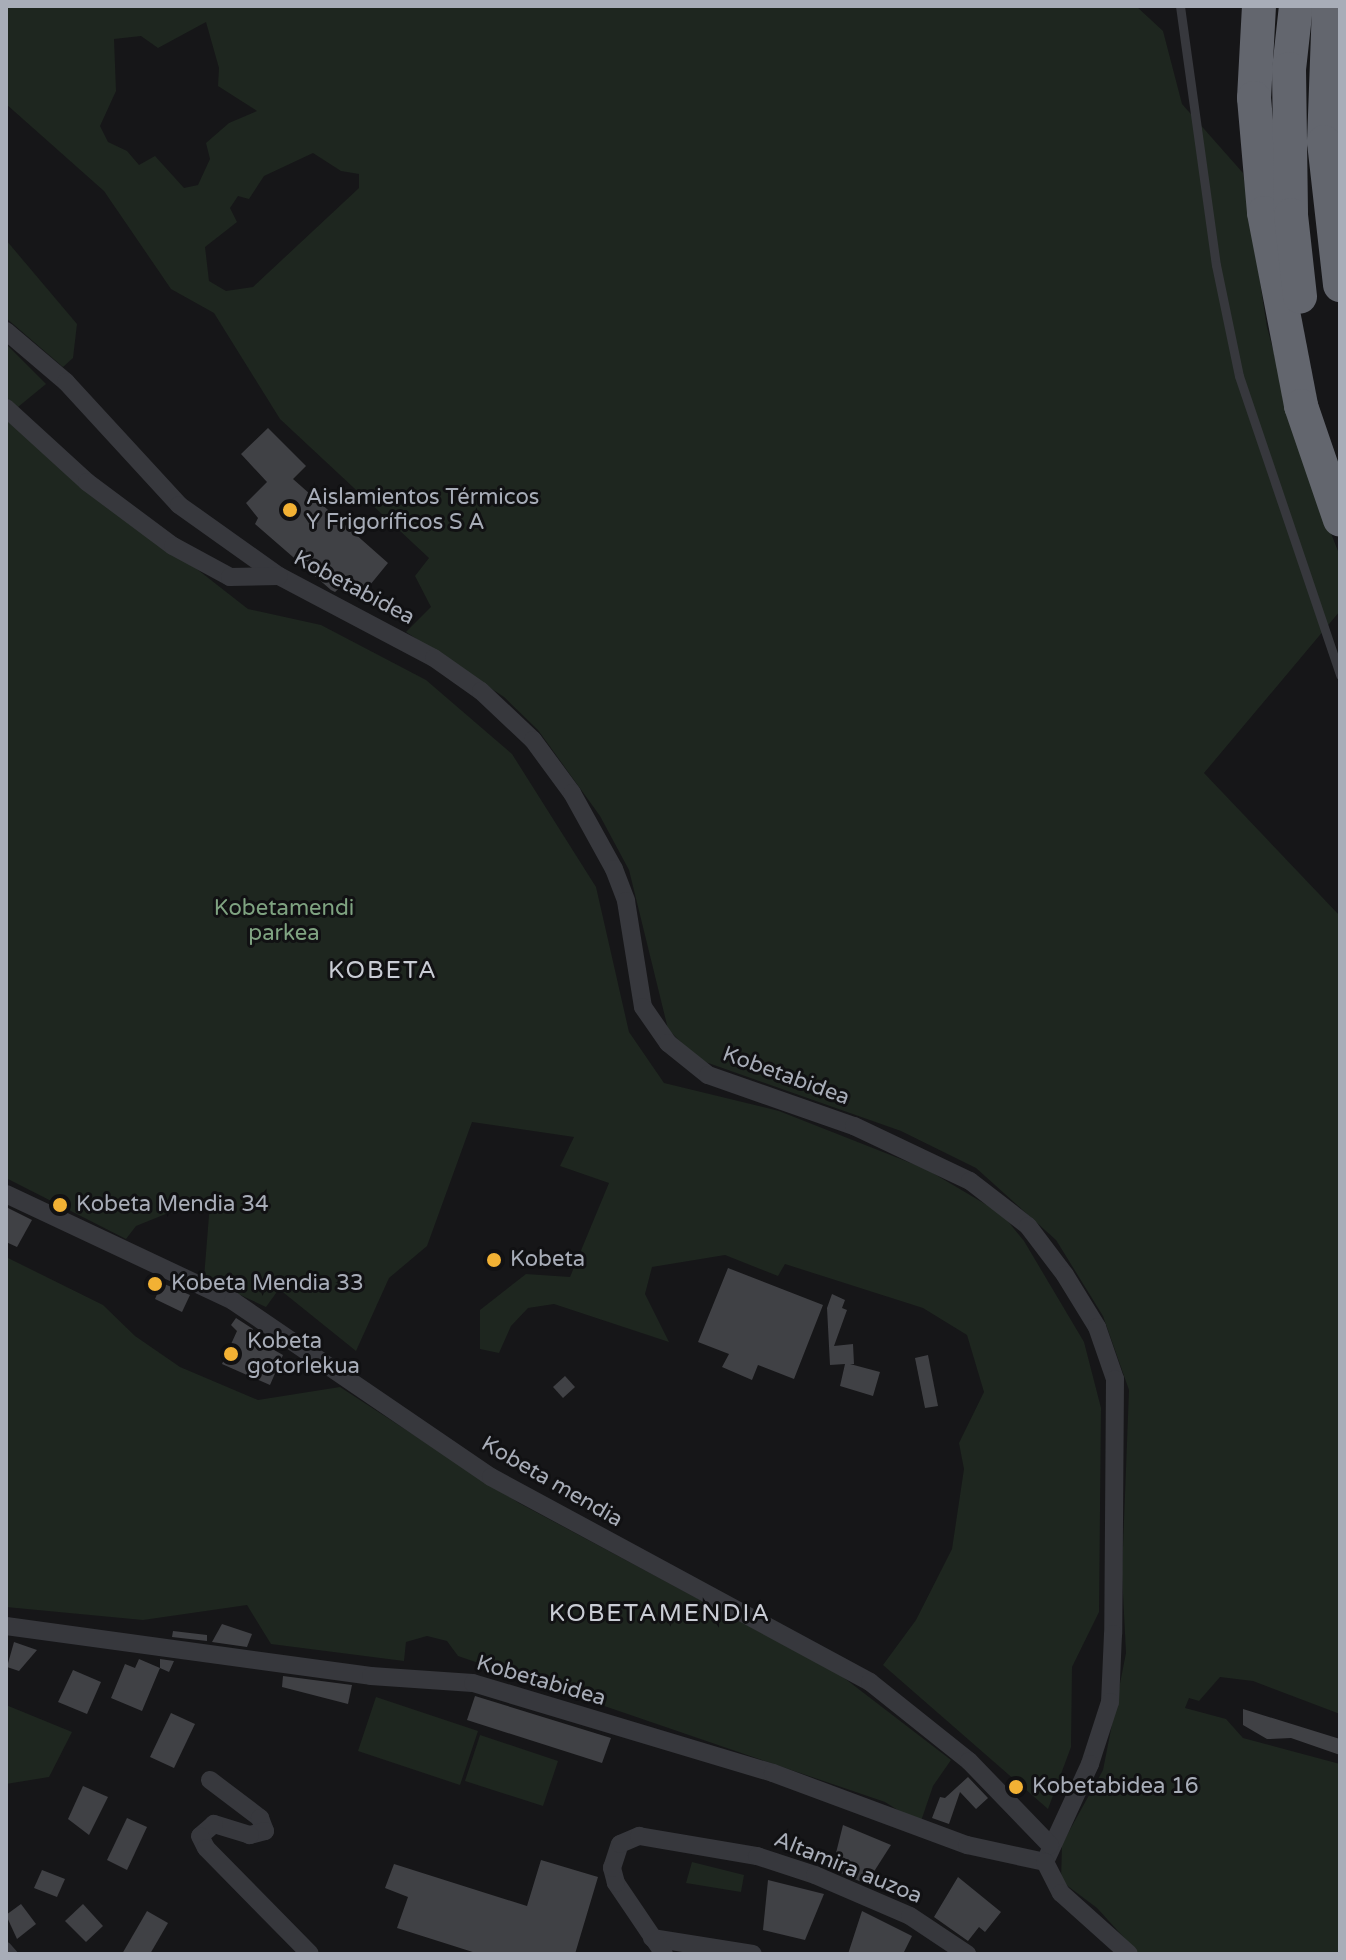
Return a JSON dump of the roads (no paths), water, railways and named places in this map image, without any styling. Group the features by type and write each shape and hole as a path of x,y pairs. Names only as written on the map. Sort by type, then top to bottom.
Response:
{"highway":[{"path":"1259,6 1254,98 1264,213 1301,406 1340,520"},
{"path":"1296,6 1289,69 1296,262 1322,408 1340,472"},
{"path":"1329,6 1324,142 1340,285"}],"street":[{"name":"Kobetabidea","path":"6,331 66,382 160,489 279,576 434,658 481,691 533,740 572,793 614,869 626,901 643,1007 668,1043 708,1075 854,1126 970,1181 1028,1226 1065,1275 1097,1327 1115,1379 1110,1702 1090,1764 1047,1854 967,1845 773,1773 473,1683 371,1676 6,1626"},
{"path":"6,408 87,482 173,546 230,577 279,576"},
{"name":"Kobeta mendia","path":"6,1194 233,1301 491,1477 870,1682 969,1761 1047,1854 1061,1893 1129,1954"},
{"path":"210,1780 260,1818 265,1831 250,1835 214,1824 200,1836 206,1848 310,1954"},
{"name":"Altamira auzoa","path":"664,1954 612,1868 620,1844 639,1836 757,1856 815,1875 910,1916 967,1954"},
{"path":"652,1938 753,1954"}],"lane":[{"path":"1180,6 1216,265 1239,376 1340,675"},
{"path":"6,1946 13,1954"}],"place":[{"name":"Aislamientos Térmicos Y Frigoríficos S A","path":"290,510"},
{"name":"Kobeta Mendia 34","path":"60,1205"},
{"name":"Kobeta","path":"494,1260"},
{"name":"Kobeta Mendia 33","path":"155,1284"},
{"name":"Kobeta gotorlekua","path":"231,1354"},
{"name":"Kobetabidea 16","path":"1016,1787"}],"district":[{"name":"KOBETA","path":"383,971"},
{"name":"KOBETAMENDIA","path":"660,1614"}],"park label":[{"name":"Kobetamendi parkea","path":"284,920"}]}
